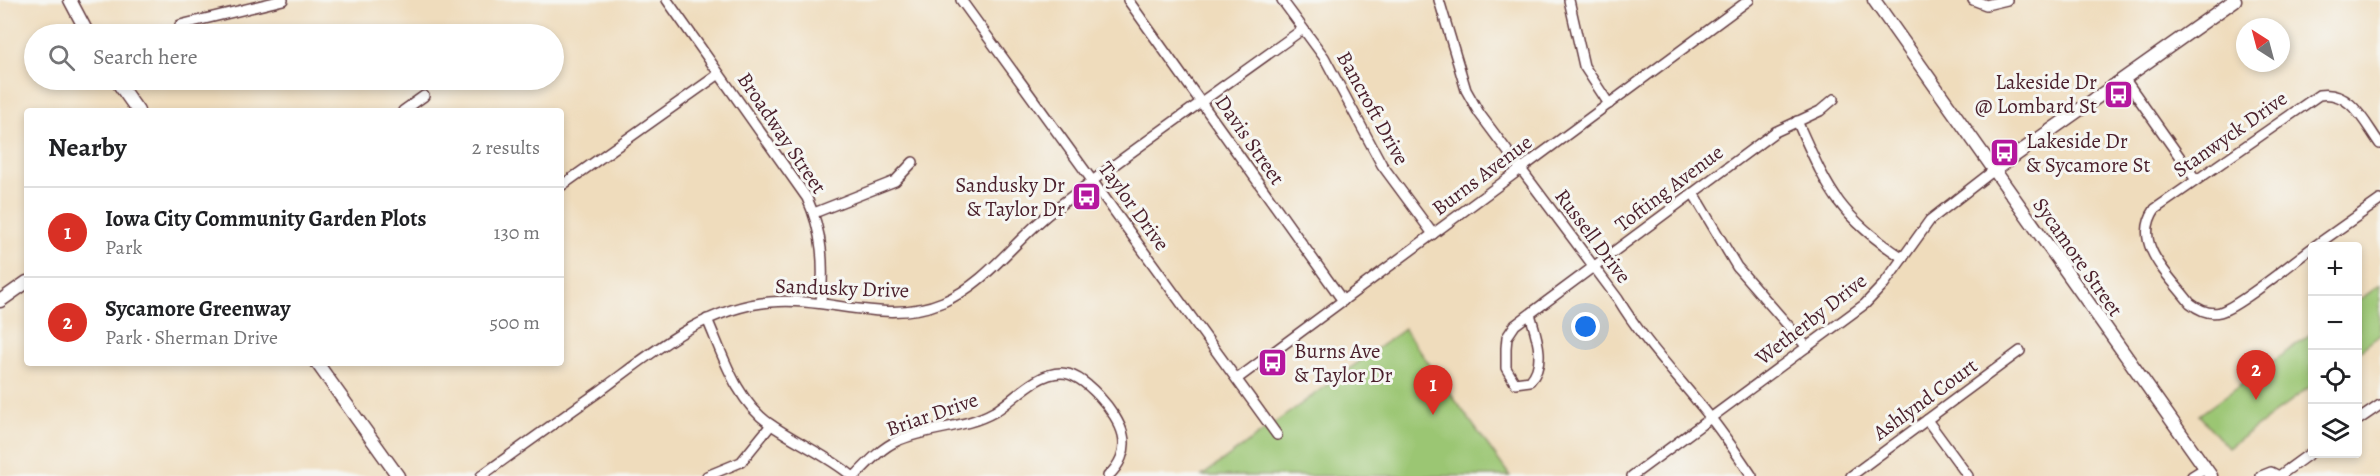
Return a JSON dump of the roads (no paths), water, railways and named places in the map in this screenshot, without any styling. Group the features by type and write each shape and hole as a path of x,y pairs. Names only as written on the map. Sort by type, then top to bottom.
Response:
{"street":[{"path":"70,0 83,24"},
{"path":"184,24 282,0"},
{"name":"Broadway Street","path":"667,0 799,184 814,213 823,253 821,303"},
{"name":"Taylor Drive","path":"961,0 1277,435"},
{"name":"Davis Street","path":"1128,0 1343,301"},
{"name":"Bancroft Drive","path":"1282,0 1330,67 1382,165 1433,234"},
{"name":"Russell Drive","path":"1439,0 1466,90 1664,366 1710,418 1752,476"},
{"path":"1569,0 1584,66 1609,104"},
{"name":"Burns Avenue","path":"1237,379 1749,0"},
{"name":"Sycamore Street","path":"1874,0 2208,472"},
{"path":"1973,0 1986,4 2007,0"},
{"path":"1993,171 2235,0"},
{"name":"Sandusky Drive","path":"481,476 672,339 706,319 728,311 769,302 821,303 892,312 941,303 973,285 1031,228 1303,28"},
{"path":"564,184 719,74"},
{"path":"2124,78 2196,180"},
{"path":"123,90 136,108"},
{"name":"Stanwyck Drive","path":"2308,251 2229,308 2212,313 2197,308 2148,245 2146,236 2148,223 2155,209 2319,95 2327,93 2344,98 2380,144"},
{"path":"407,108 424,96"},
{"name":"Tofting Avenue","path":"1530,314 1538,339 1538,368 1530,381 1515,383 1506,368 1507,338 1515,326 1530,314 1594,266 1775,132 1820,111 1834,99"},
{"path":"1797,121 1824,180 1842,208 1866,233 1903,258"},
{"path":"814,213 895,181 913,162"},
{"name":"Wetherby Drive","path":"1632,476 1865,304 1884,284 1921,231 1940,210 1993,171"},
{"path":"1693,193 1737,267 1808,347"},
{"name":"Stanwyck Drive","path":"2321,242 2380,200"},
{"path":"0,301 24,284"},
{"path":"706,319 734,380 756,412 771,425 838,464 854,476"},
{"name":"Ashlynd Court","path":"1851,476 2020,351"},
{"path":"319,366 398,476"},
{"name":"Briar Drive","path":"854,476 895,442 984,418 1043,378 1061,373 1080,377 1090,385 1123,435 1121,458 1108,476"},
{"path":"2362,417 2380,405"},
{"path":"1927,420 1968,476"},
{"path":"707,476 741,462 771,425"},
{"path":"2261,476 2266,472 2279,476 2308,456"},
{"path":"2192,476 2208,472"}],"place":[{"name":"Lakeside Dr @ Lombard St","path":"2118,94"},
{"name":"Lakeside Dr & Sycamore St","path":"2005,153"},
{"name":"Sandusky Dr & Taylor Dr","path":"1086,197"},
{"name":"Burns Ave & Taylor Dr","path":"1273,363"},
{"name":"Sycamore Greenway","path":"2256,400"},
{"name":"Iowa City Community Garden Plots","path":"1433,415"}]}
